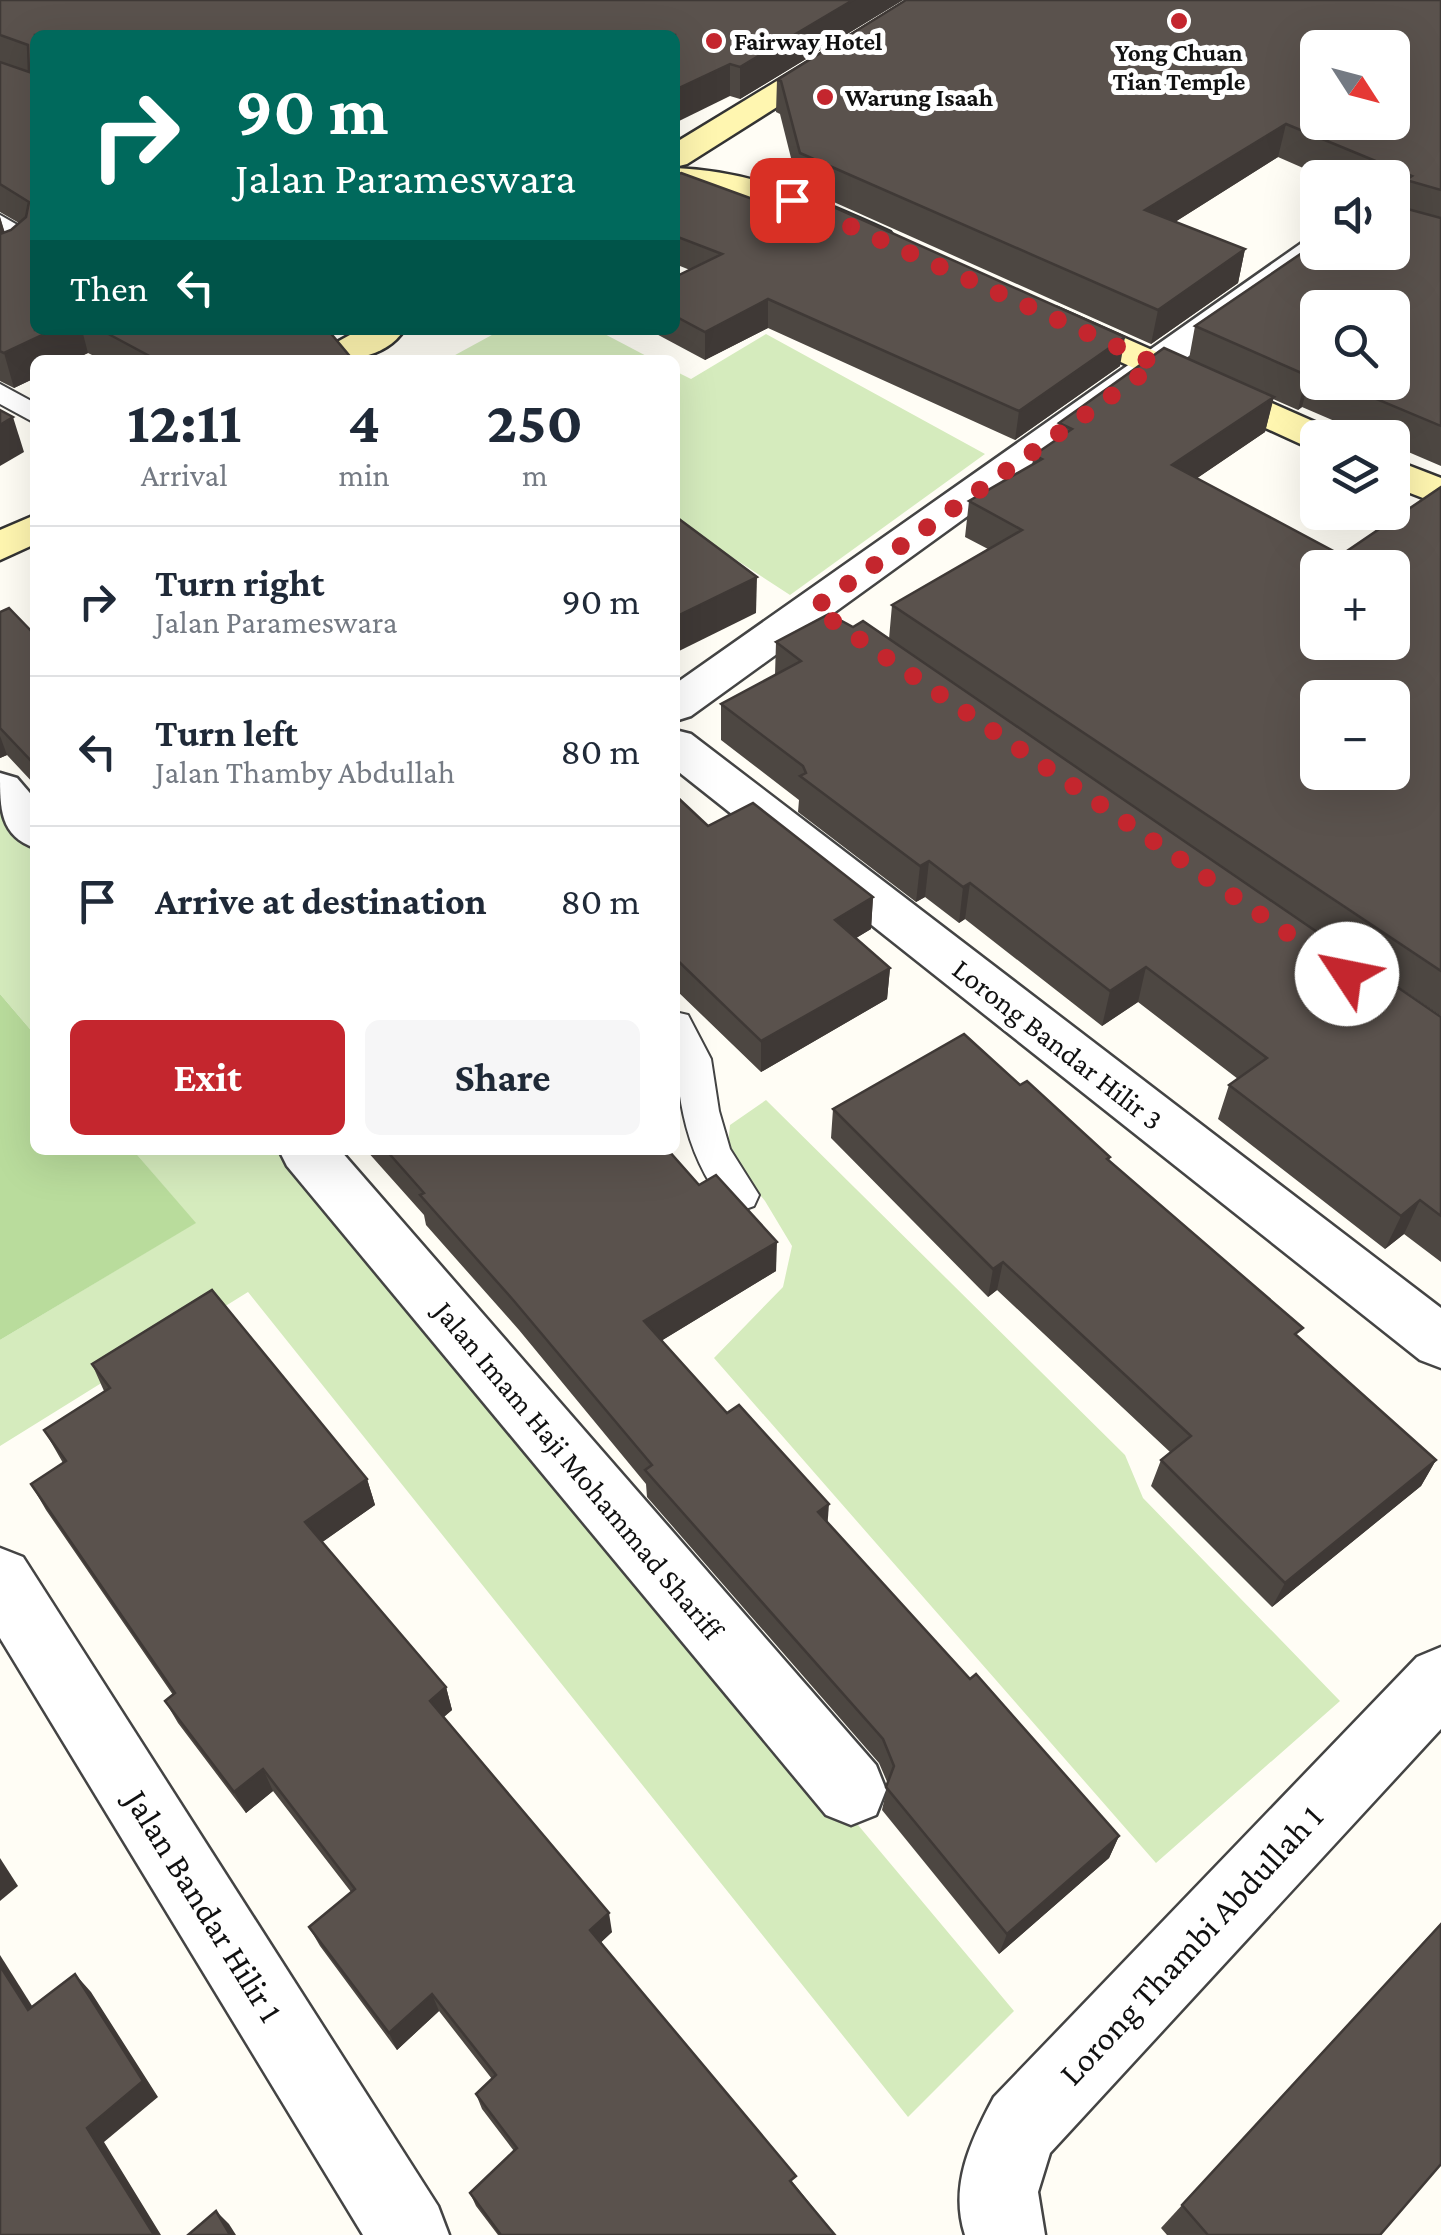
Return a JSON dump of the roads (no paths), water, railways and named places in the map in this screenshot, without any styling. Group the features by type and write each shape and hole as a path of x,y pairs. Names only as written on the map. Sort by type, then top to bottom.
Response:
{"street":[{"path":"680,154 931,0"},
{"path":"744,114 729,132 732,160 744,172 776,193 905,251"},
{"path":"680,178 712,177 776,193"},
{"path":"680,703 830,618 1156,364 1300,260"},
{"path":"1030,308 1300,429"},
{"path":"341,355 377,335"},
{"path":"1410,479 1441,493"},
{"path":"0,547 30,530"},
{"name":"Lorong Bandar Hilir 3","path":"680,750 1441,1342"},
{"path":"0,790 30,824"},
{"name":"Jalan Imam Haji Mohammad Shariff","path":"311,1155 851,1790"},
{"name":"Jalan Bandar Hilir 1","path":"0,1578 409,2235"},
{"name":"Lorong Thambi Abdullah 1","path":"1005,2235 998,2219 1000,2168 1022,2125 1441,1680"}],"lane":[{"path":"0,222 28,241 20,251 0,260"},
{"path":"0,392 30,413"},
{"path":"680,1031 690,1042 698,1068 698,1098 708,1144 722,1175 740,1195"}],"place":[{"name":"Yong Chuan Tian Temple","path":"1179,21"},
{"name":"Fairway Hotel","path":"714,41"},
{"name":"Warung Isaah","path":"825,97"}]}
